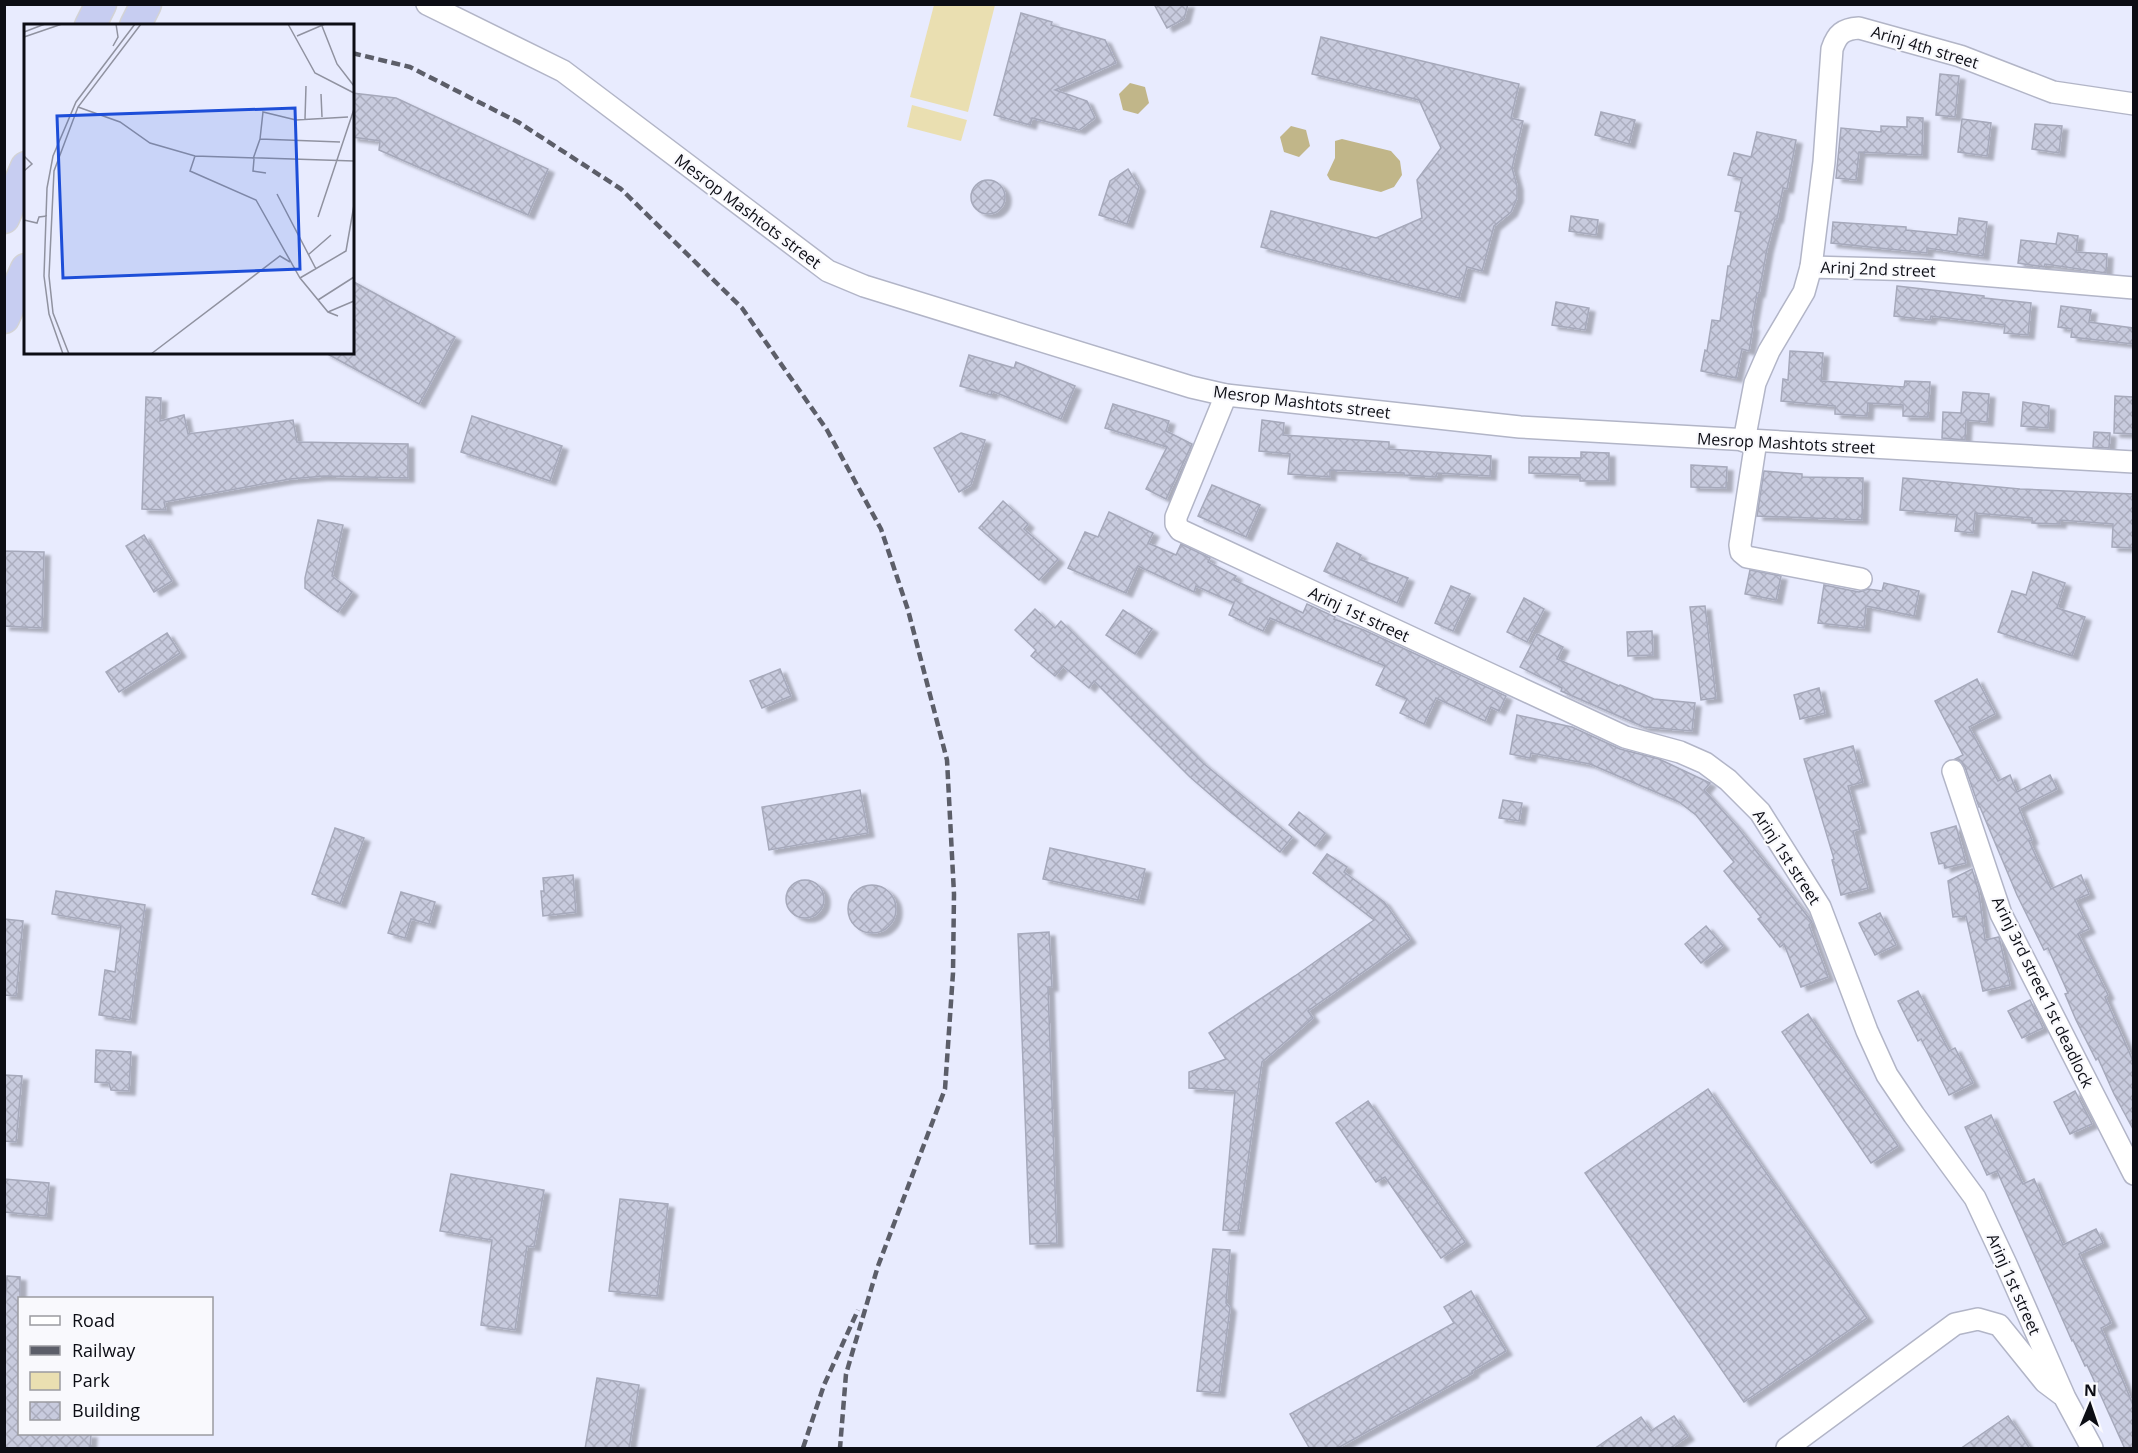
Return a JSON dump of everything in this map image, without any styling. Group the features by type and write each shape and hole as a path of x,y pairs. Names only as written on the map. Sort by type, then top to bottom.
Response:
{"highway":[{"path":"91,24 101,4"},
{"path":"136,24 146,4"},
{"path":"4,218 24,172"},
{"path":"4,318 24,273"}],"street":[{"name":"Mesrop Mashtots street","path":"427,4 563,71 828,271 875,289 1191,387 1227,395 1520,427 2133,462"},
{"name":"Arinj 4th street","path":"1811,267 1824,162 1832,50 1836,37 1847,29 1860,28 1960,56 2054,93 2133,104"},
{"name":"Arinj 2nd street","path":"1861,579 1747,557 1741,552 1755,383 1769,351 1804,292 1811,267 1921,270 2133,288"},
{"name":"Arinj 1st street","path":"1227,395 1176,517 1176,524 1180,530 1625,737 1680,752 1705,763 1728,780 1760,812 1820,907 1867,1031 1887,1075 1914,1116 1975,1198 2066,1398 2092,1449"},
{"name":"Arinj 3rd street 1st deadlock","path":"1953,771 2001,914 2133,1174"},
{"path":"1787,1449 1955,1324 1978,1319 1999,1325 2044,1382 2066,1398"}],"green space":[{"path":"934,5 995,5 968,112 910,97"},
{"path":"912,105 967,120 961,141 907,127"}],"shaded area":[{"path":"1130,83 1145,87 1149,103 1138,114 1123,110 1119,94"},
{"path":"1291,126 1306,130 1310,146 1299,157 1284,152 1280,137"},
{"path":"1342,139 1391,151 1400,161 1402,175 1394,187 1381,192 1330,180 1327,175 1335,158 1335,141"}],"building":[{"path":"1154,4 1188,4 1184,19 1167,28"},
{"path":"1021,13 1052,22 1051,25 1105,40 1116,63 1055,90 1087,101 1095,118 1079,130 1032,118 1030,125 994,115"},
{"path":"1321,37 1519,84 1511,118 1523,121 1512,168 1517,186 1517,198 1511,212 1494,226 1482,271 1467,267 1459,298 1261,247 1271,211 1376,238 1422,218 1417,180 1441,148 1419,100 1312,74"},
{"path":"1940,74 1959,76 1955,117 1936,115"},
{"path":"354,93 396,98 548,169 528,215 379,150 380,141 354,137"},
{"path":"1601,112 1635,120 1629,144 1595,135"},
{"path":"1907,117 1923,118 1922,155 1859,152 1856,180 1836,178 1841,128 1881,132 1881,126 1907,127"},
{"path":"1962,119 1991,123 1987,156 1958,152"},
{"path":"2035,124 2062,126 2059,153 2032,149"},
{"path":"1757,132 1796,140 1787,189 1783,188 1777,219 1775,219 1767,249 1759,293 1757,293 1749,351 1742,349 1736,378 1701,371 1712,320 1720,321 1728,266 1730,266 1741,212 1735,211 1742,178 1728,175 1734,153 1751,157"},
{"path":"1128,169 1139,187 1127,224 1099,215 1110,181"},
{"path":"988,180 1000,185 1005,197 1000,209 988,214 976,209 971,197 976,185"},
{"path":"1571,216 1598,220 1596,235 1569,231"},
{"path":"1959,218 1987,222 1983,256 1927,248 1927,253 1831,243 1833,222 1906,227 1906,230 1957,235"},
{"path":"2058,233 2078,236 2076,252 2107,254 2106,273 2045,264 2044,267 2018,263 2021,240 2056,244"},
{"path":"354,282 455,337 419,404 328,354 354,354"},
{"path":"1897,286 2031,303 2028,335 2004,333 2005,325 1931,316 1930,320 1894,316"},
{"path":"1556,302 1589,308 1585,330 1552,325"},
{"path":"2061,306 2091,310 2089,322 2133,328 2133,344 2071,337 2072,329 2058,327"},
{"path":"1790,351 1823,353 1821,381 1904,387 1905,381 1930,382 1928,417 1903,416 1903,405 1868,403 1867,416 1835,414 1835,406 1781,401 1783,379 1788,380"},
{"path":"969,355 1014,368 1016,362 1075,386 1061,419 992,391 991,395 960,386"},
{"path":"1963,392 1989,394 1987,422 1966,420 1965,440 1942,438 1943,412 1961,413"},
{"path":"2115,396 2133,397 2133,434 2114,433"},
{"path":"146,397 161,398 160,421 184,415 188,434 293,420 297,442 408,444 408,478 324,476 290,479 164,502 166,510 142,509"},
{"path":"2023,402 2049,406 2048,428 2021,426"},
{"path":"1113,404 1169,421 1166,431 1192,444 1166,499 1146,489 1167,447 1105,428"},
{"path":"472,416 562,446 550,481 461,452"},
{"path":"1262,420 1284,423 1283,435 1389,442 1389,449 1491,456 1490,476 1437,473 1436,477 1404,475 1404,473 1330,470 1330,477 1288,474 1290,454 1259,451"},
{"path":"2094,432 2110,433 2109,448 2093,447"},
{"path":"961,433 985,440 971,485 959,492 934,448"},
{"path":"1581,452 1609,453 1609,481 1580,481 1580,475 1529,473 1529,457 1581,458"},
{"path":"1691,465 1727,467 1726,488 1691,487"},
{"path":"1764,471 1802,474 1802,477 1863,478 1862,520 1757,516"},
{"path":"1903,478 2020,489 2133,494 2133,548 2112,547 2113,524 2060,520 2060,524 2032,523 2032,518 1975,513 1973,533 1955,531 1957,515 1900,510"},
{"path":"1212,485 1260,505 1246,537 1198,516"},
{"path":"1003,501 1028,524 1024,529 1058,559 1039,580 979,528"},
{"path":"1109,512 1153,533 1148,543 1176,555 1181,544 1210,558 1208,562 1236,576 1234,580 1303,613 1307,604 1335,617 1334,619 1364,630 1506,696 1499,711 1491,707 1485,721 1436,698 1424,724 1400,713 1407,699 1376,685 1385,666 1270,618 1263,631 1229,615 1234,603 1196,586 1194,592 1138,566 1126,593 1068,568 1085,532 1098,537"},
{"path":"318,520 343,525 332,576 352,592 338,612 305,588 305,578"},
{"path":"144,535 172,581 154,592 126,546"},
{"path":"1337,543 1361,555 1359,559 1408,578 1397,603 1324,571"},
{"path":"4,551 44,552 42,628 4,626"},
{"path":"1750,570 1781,576 1776,600 1745,594"},
{"path":"2033,572 2065,583 2057,608 2085,617 2072,656 1998,632 2012,591 2026,595"},
{"path":"1884,583 1919,591 1914,616 1866,606 1864,628 1818,623 1824,585 1859,592 1868,589 1882,591"},
{"path":"1451,586 1470,594 1453,631 1435,623"},
{"path":"1524,598 1544,609 1527,642 1507,632"},
{"path":"1705,606 1716,698 1701,700 1690,607"},
{"path":"1035,609 1055,628 1061,621 1203,763 1292,837 1280,852 1190,777 1094,681 1089,688 1063,666 1055,676 1031,656 1036,650 1015,630"},
{"path":"1123,610 1152,629 1135,654 1106,635"},
{"path":"1652,631 1653,655 1628,656 1627,632"},
{"path":"167,633 180,653 119,692 106,672"},
{"path":"1537,634 1563,647 1557,659 1654,699 1695,703 1692,731 1644,727 1561,691 1562,688 1520,667"},
{"path":"780,669 791,696 762,708 750,681"},
{"path":"1977,679 1995,714 1969,727 1998,781 2010,775 2017,792 2050,775 2057,789 2019,808 2032,840 2029,841 2051,889 2081,875 2089,894 2075,900 2089,929 2078,934 2108,995 2105,997 2133,1061 2133,1129 2098,1058 2096,1060 2076,1020 2065,994 2068,993 2048,948 2044,950 2017,895 1979,807 1965,767 1961,761 1955,759 1963,755 1935,701"},
{"path":"1819,688 1825,713 1800,719 1794,695"},
{"path":"1517,715 1572,727 1620,749 1659,759 1710,783 1704,790 1738,828 1812,922 1809,925 1828,977 1801,987 1784,944 1780,947 1758,919 1761,917 1724,871 1734,862 1696,815 1679,802 1590,764 1531,753 1530,758 1510,754"},
{"path":"1853,746 1863,782 1848,786 1860,829 1853,831 1868,888 1841,895 1832,860 1834,859 1804,759"},
{"path":"860,790 868,833 769,850 762,807"},
{"path":"1503,800 1522,803 1519,821 1499,818"},
{"path":"1299,812 1325,833 1315,846 1289,825"},
{"path":"1956,826 1966,863 1945,868 1944,863 1939,864 1931,833"},
{"path":"335,828 364,838 340,904 312,894"},
{"path":"1050,848 1145,869 1138,900 1043,879"},
{"path":"1327,854 1347,867 1344,872 1384,902 1410,939 1308,1011 1313,1018 1262,1062 1238,1231 1223,1230 1235,1091 1189,1088 1189,1072 1226,1059 1209,1033 1374,920 1313,873"},
{"path":"1972,869 1979,893 1985,940 1999,937 2010,985 1983,991 1966,916 1953,917 1948,881"},
{"path":"573,875 576,912 543,916 541,891 544,891 543,878"},
{"path":"805,880 819,885 824,899 819,913 805,918 791,913 786,899 791,885"},
{"path":"872,885 889,892 896,909 889,926 872,933 855,926 848,909 855,892"},
{"path":"56,891 145,905 130,1020 99,1015 105,970 115,972 121,926 52,914"},
{"path":"401,892 435,902 429,924 411,919 405,938 388,933"},
{"path":"1880,913 1896,945 1875,955 1859,923"},
{"path":"4,919 23,921 16,996 4,995"},
{"path":"1706,926 1723,946 1701,963 1685,944"},
{"path":"1049,932 1052,987 1048,987 1057,1243 1030,1244 1018,934"},
{"path":"1918,991 1949,1051 1955,1048 1973,1083 1949,1095 1921,1039 1918,1041 1898,1001"},
{"path":"2030,1000 2043,1028 2022,1038 2008,1011"},
{"path":"1808,1014 1898,1146 1871,1163 1782,1032"},
{"path":"96,1050 131,1052 129,1091 111,1090 109,1083 95,1082"},
{"path":"4,1075 22,1076 16,1142 4,1141"},
{"path":"1708,1089 1867,1318 1744,1402 1585,1173"},
{"path":"2075,1091 2092,1124 2070,1134 2054,1102"},
{"path":"1368,1101 1465,1242 1441,1258 1385,1177 1376,1182 1336,1123"},
{"path":"1991,1115 2023,1184 2034,1179 2063,1245 2096,1229 2103,1243 2079,1254 2111,1323 2101,1328 2133,1405 2133,1449 2125,1449 2087,1365 2085,1366 2072,1341 1997,1171 1987,1175 1965,1127"},
{"path":"451,1174 544,1190 534,1247 527,1246 515,1330 481,1325 492,1240 440,1231"},
{"path":"4,1179 49,1183 46,1216 4,1212"},
{"path":"620,1199 668,1204 657,1296 609,1291"},
{"path":"1213,1249 1230,1250 1226,1303 1230,1308 1219,1393 1197,1391"},
{"path":"7,1276 20,1277 18,1435 91,1435 90,1449 4,1449 4,1316"},
{"path":"1471,1291 1506,1351 1472,1371 1473,1373 1336,1449 1310,1449 1290,1414 1454,1323 1444,1307"},
{"path":"597,1378 639,1385 629,1449 585,1449"},
{"path":"1674,1416 1688,1436 1669,1449 1594,1449 1641,1417 1651,1431"},
{"path":"2008,1416 2030,1449 1960,1449"}],"railway":[{"path":"354,53 410,67 518,122 621,189 742,308 827,430 881,529 908,610 947,760 954,894 953,973 945,1089 878,1266 846,1374 840,1448"},
{"path":"803,1448 824,1385 858,1310"}]}
